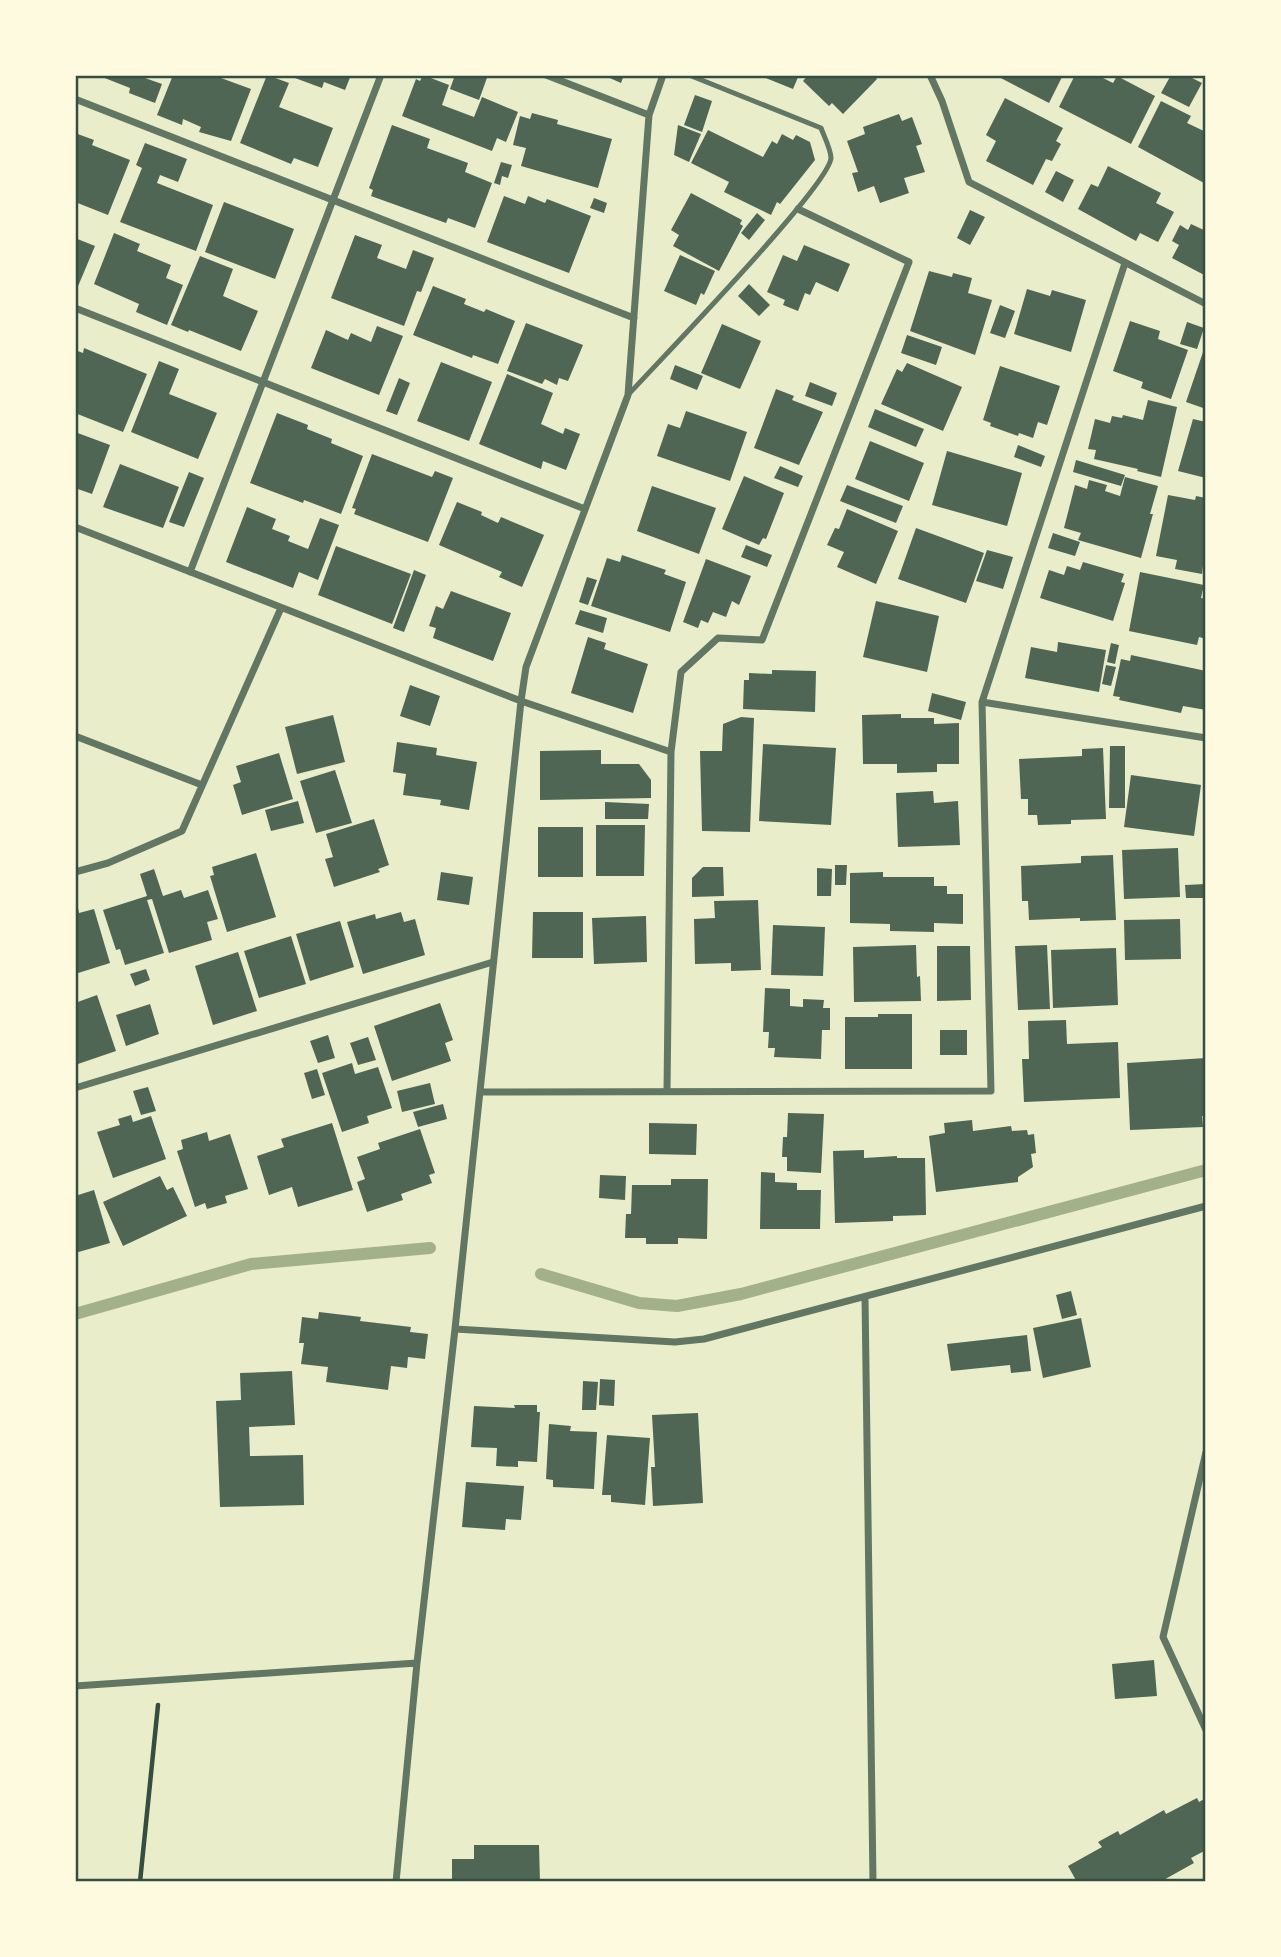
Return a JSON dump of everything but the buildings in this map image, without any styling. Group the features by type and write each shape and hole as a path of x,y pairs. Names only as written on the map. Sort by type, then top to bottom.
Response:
{"street":[{"path":"190,572 381,75"},
{"path":"546,75 649,115"},
{"path":"396,1882 417,1663 526,667 628,395 649,115 663,75"},
{"path":"930,75 942,101 969,182 1206,304"},
{"path":"75,99 634,318"},
{"path":"667,1091 671,752 681,672 718,638 762,640 909,262 798,209"},
{"path":"480,1092 991,1091 982,702 1125,263"},
{"path":"75,308 585,509"},
{"path":"75,527 521,701 671,752"},
{"path":"75,872 108,863 182,831 281,608"},
{"path":"982,702 1206,738"},
{"path":"75,736 202,785"},
{"path":"75,1088 493,962"},
{"path":"455,1329 674,1342 704,1339 1206,1206"},
{"path":"865,1297 873,1882"},
{"path":"1206,1451 1163,1637 1206,1730"},
{"path":"75,1686 417,1663"}],"lane":[{"path":"628,395 798,209 827,171 831,157 821,128 689,75"}],"path":[{"path":"140,1882 161,1681"}],"waterway":[{"path":"541,1274 639,1303 677,1306 741,1294 1206,1170"},
{"path":"75,1314 251,1264 430,1248"}]}
